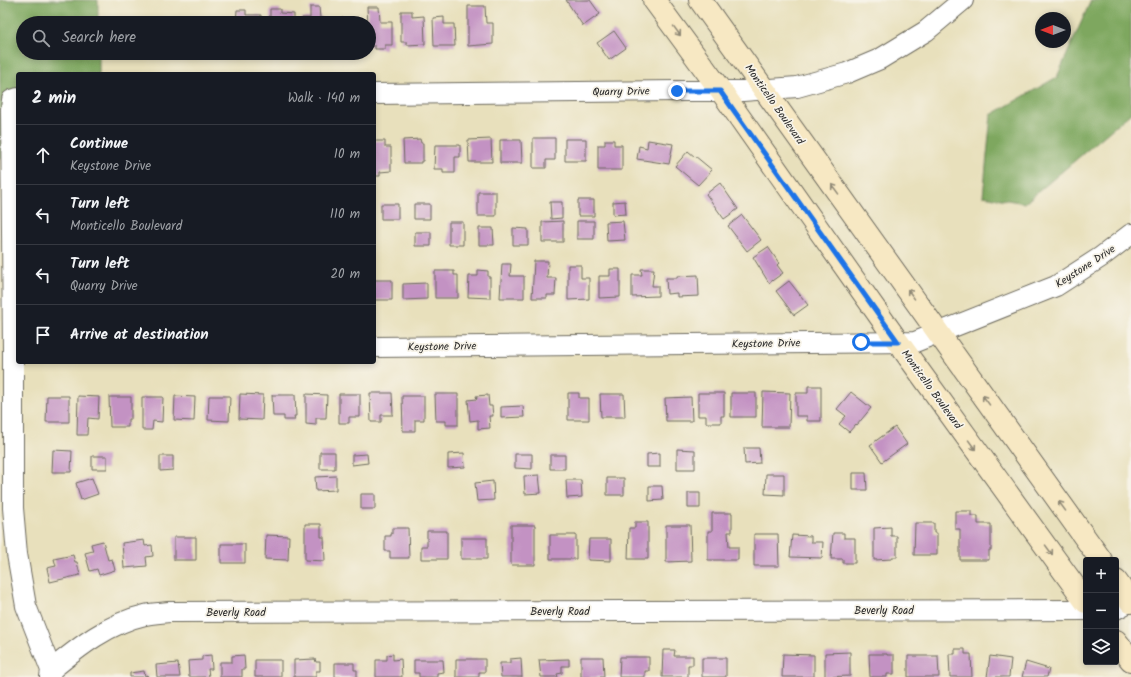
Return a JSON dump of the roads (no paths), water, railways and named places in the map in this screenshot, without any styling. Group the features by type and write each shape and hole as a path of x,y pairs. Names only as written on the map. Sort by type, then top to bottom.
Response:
{"main road":[{"name":"Monticello Boulevard","path":"654,0 1083,598"},
{"name":"Monticello Boulevard","path":"700,0 1099,557"},
{"path":"1119,585 1131,601"},
{"path":"1119,645 1131,660"}],"street":[{"name":"Quarry Drive","path":"376,94 720,91 764,90 804,85 847,72 880,59 926,32 963,0"},
{"path":"15,99 11,118 16,350 13,508 17,554 26,606 50,674"},
{"name":"Keystone Drive","path":"376,347 915,342 1056,286 1102,257 1131,234"},
{"path":"1119,607 1131,601"},
{"name":"Beverly Road","path":"50,674 80,646 121,622 145,614 170,612 1083,610"}]}
